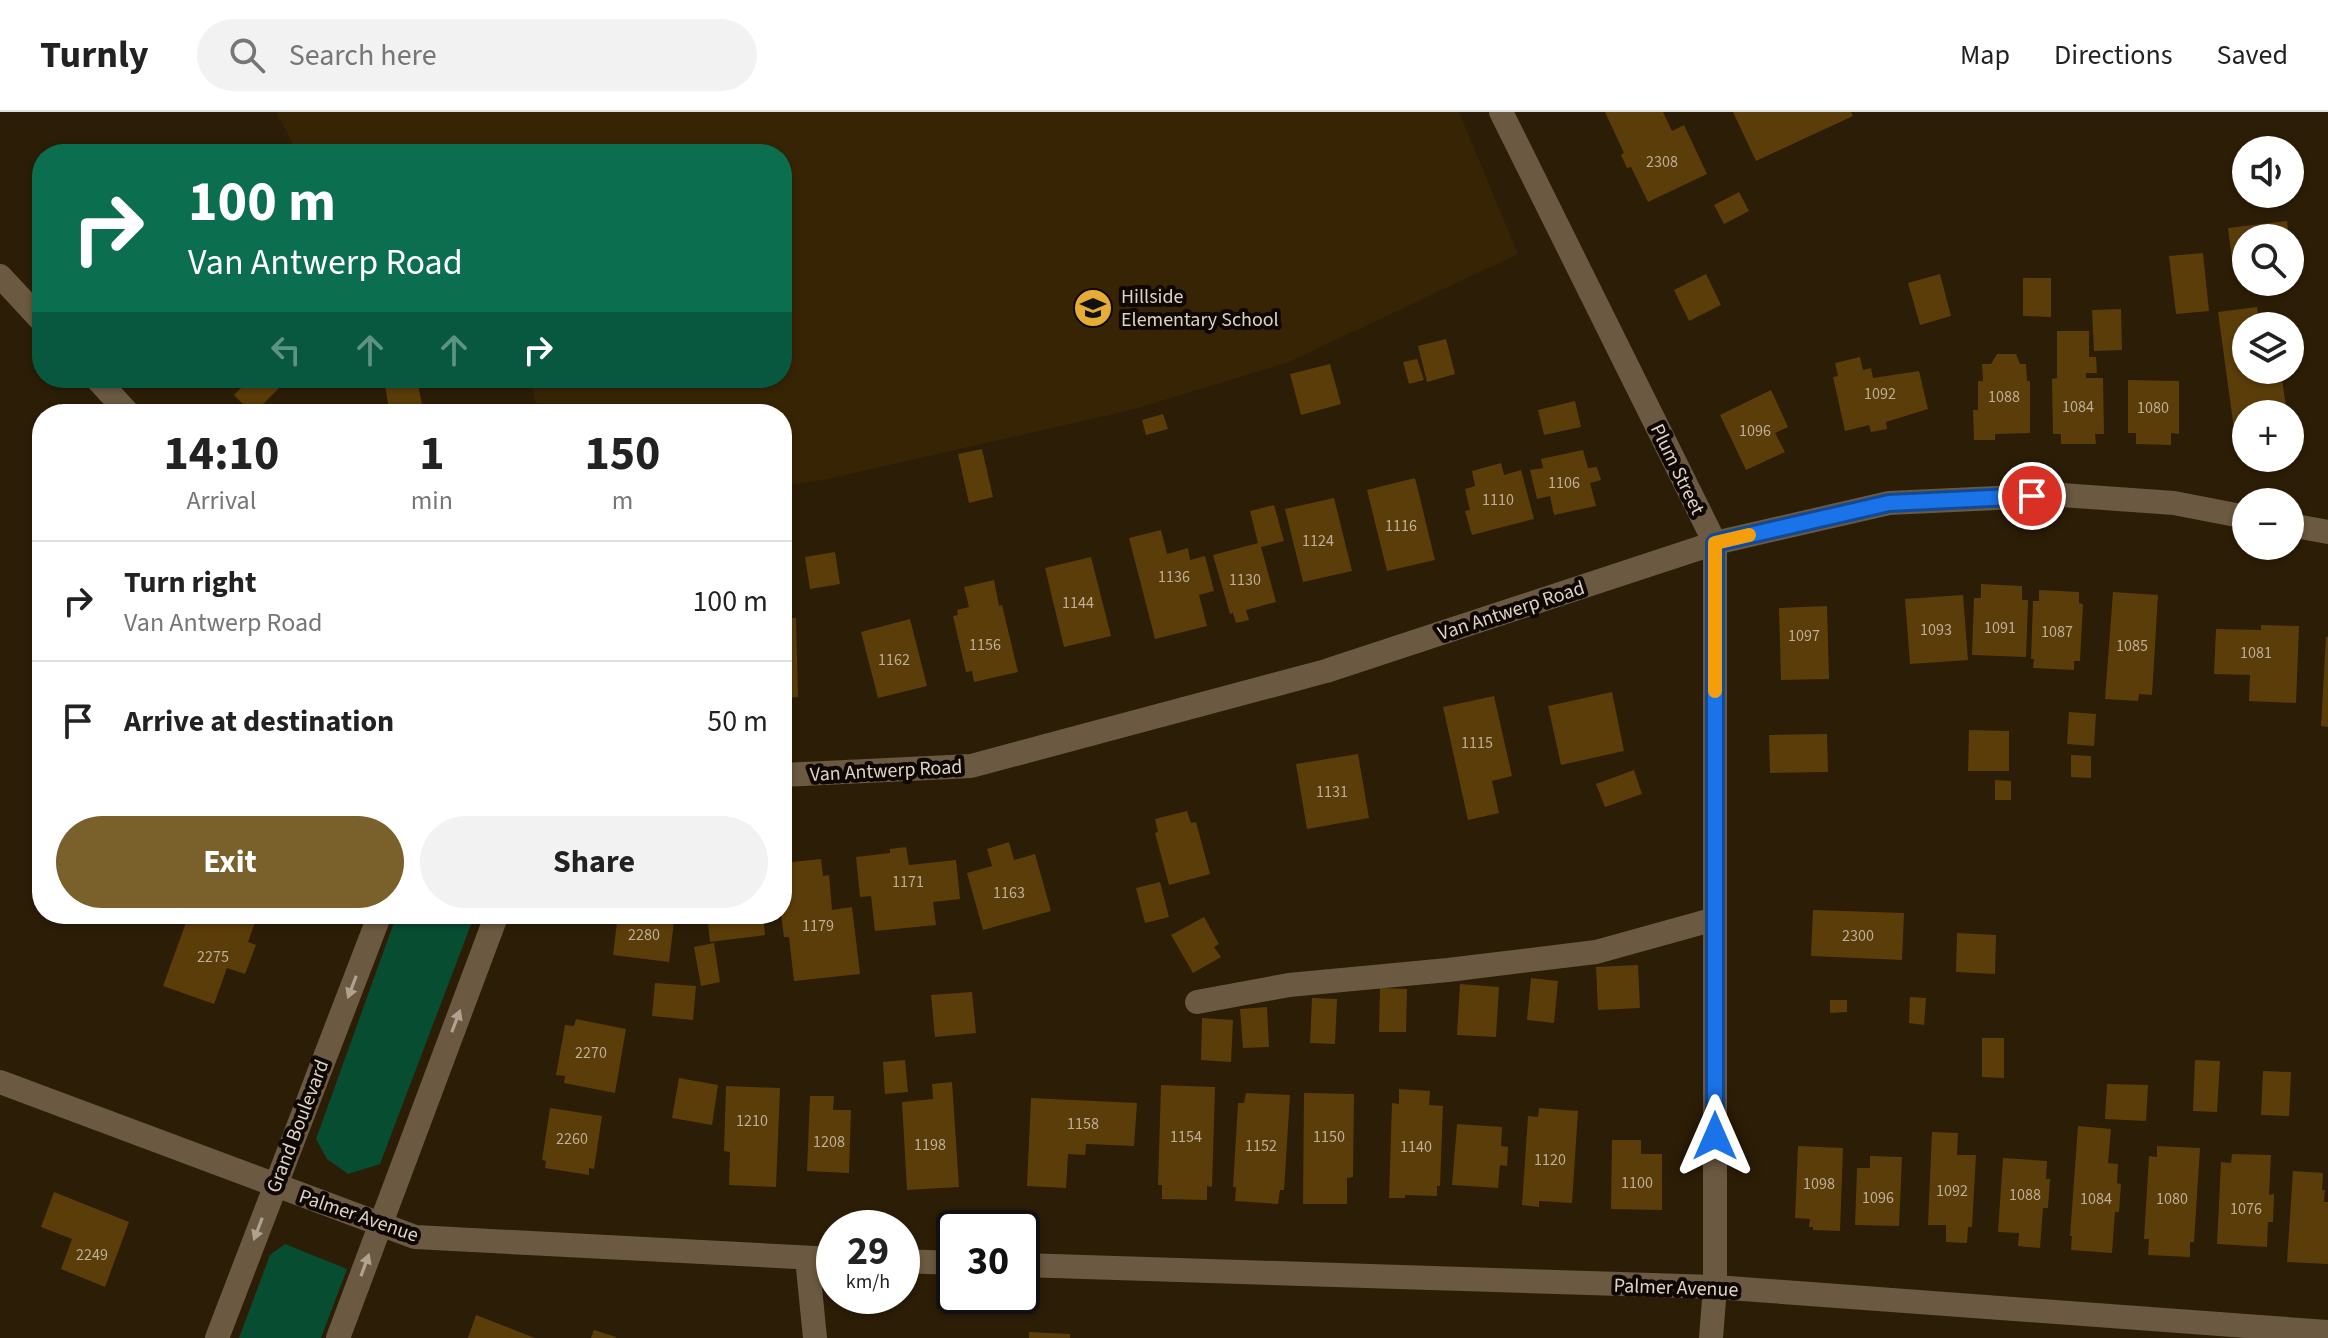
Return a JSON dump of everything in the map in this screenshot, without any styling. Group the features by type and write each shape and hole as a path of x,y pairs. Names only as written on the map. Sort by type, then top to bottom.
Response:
{"street":[{"name":"Plum Street","path":"1501,112 1715,543 1715,1287 1711,1338"},
{"path":"0,276 32,310"},
{"path":"105,388 120,404"},
{"name":"Van Antwerp Road","path":"792,775 971,766 1326,671 1715,543 1889,503 2061,495 2174,503 2232,514"},
{"path":"2304,528 2328,532"},
{"path":"1197,1002 1289,985 1596,952 1715,919"},
{"name":"Grand Boulevard","path":"217,1338 376,924"},
{"path":"338,1338 493,924"},
{"name":"Palmer Avenue","path":"0,1082 415,1237 816,1258"},
{"path":"807,1258 815,1338"},
{"name":"Palmer Avenue","path":"1040,1266 1715,1287 2328,1332"}],"shaded area":[{"name":"Hillside Elementary School","path":"276,112 1459,112 1518,254 1289,362 1131,410 792,485 792,404 536,404 532,388 792,388 792,144 293,144"}],"green space":[{"path":"393,924 471,924 380,1164 348,1174 327,1159 316,1139"},
{"path":"285,1244 347,1269 321,1338 239,1338 270,1255"}],"building":[{"path":"1605,112 1663,112 1672,131 1684,125 1707,174 1648,202 1631,167 1627,168 1621,155 1624,153"},
{"path":"1733,112 1851,112 1853,116 1756,161"},
{"path":"1739,192 1749,211 1724,224 1714,205"},
{"path":"2228,228 2232,228 2232,260"},
{"path":"2203,253 2209,311 2176,314 2169,256"},
{"path":"1706,274 1721,305 1689,321 1674,290"},
{"path":"1940,274 1951,316 1920,325 1908,283"},
{"path":"2023,278 2051,278 2051,317 2023,316"},
{"path":"2257,307 2258,312 2232,312 2232,384 2283,384 2285,400 2232,400 2232,414 2218,312"},
{"path":"2121,309 2122,350 2094,351 2092,310"},
{"path":"2057,331 2089,331 2089,357 2096,357 2097,373 2086,373 2086,378 2103,378 2104,434 2095,434 2096,444 2061,444 2061,434 2053,434 2052,379 2057,378"},
{"path":"1446,339 1455,374 1427,382 1418,346"},
{"path":"1997,354 2016,354 2020,364 2026,364 2027,381 2030,381 2030,433 1995,434 1995,440 1974,440 1973,410 1978,410 1978,381 1983,381 1982,364 1991,364"},
{"path":"1860,357 1863,370 1871,368 1873,378 1919,371 1928,409 1886,422 1887,429 1871,432 1869,425 1845,431 1833,377 1838,376 1835,363"},
{"path":"1417,359 1424,380 1409,384 1403,362"},
{"path":"1330,364 1341,404 1301,415 1290,374"},
{"path":"2128,380 2179,381 2179,434 2171,433 2171,445 2136,444 2136,433 2128,433"},
{"path":"241,388 279,388 263,404 243,404 234,395"},
{"path":"385,388 419,388 422,404 388,404"},
{"path":"1771,390 1788,427 1775,433 1785,452 1746,470 1720,415"},
{"path":"1575,401 1581,427 1544,435 1538,410"},
{"path":"1163,414 1168,429 1146,435 1142,420"},
{"path":"982,449 993,497 969,503 958,454"},
{"path":"1583,450 1588,468 1597,467 1601,480 1590,483 1596,506 1554,515 1550,496 1537,499 1530,470 1543,468 1541,459"},
{"path":"1501,463 1504,475 1521,470 1534,519 1472,535 1465,511 1470,510 1465,489 1475,486 1472,471"},
{"path":"1415,478 1435,560 1387,571 1367,490"},
{"path":"1334,498 1352,571 1303,582 1285,509"},
{"path":"1274,505 1284,541 1261,547 1276,602 1246,610 1249,620 1236,623 1233,613 1230,614 1213,555 1258,543 1250,511"},
{"path":"1161,530 1167,554 1188,548 1190,560 1205,556 1214,591 1199,595 1207,626 1155,639 1129,538"},
{"path":"835,552 840,584 810,589 805,557"},
{"path":"1091,557 1111,636 1064,647 1045,568"},
{"path":"994,580 1018,672 974,682 972,671 966,672 953,616 958,615 957,610 969,607 964,587"},
{"path":"1981,584 2022,586 2022,600 2028,600 2026,657 1972,655 1974,598 1981,598"},
{"path":"2039,590 2079,592 2079,603 2083,604 2080,661 2074,661 2074,670 2033,668 2033,601 2039,601"},
{"path":"2113,592 2158,595 2152,695 2139,694 2138,701 2105,699"},
{"path":"1963,595 1968,660 1910,664 1905,599"},
{"path":"1827,606 1829,679 1781,680 1779,608"},
{"path":"792,618 796,618 798,697 792,697"},
{"path":"910,619 927,686 878,698 861,632"},
{"path":"2261,625 2299,626 2296,703 2249,701 2250,675 2214,674 2216,629 2261,630"},
{"path":"2328,637 2328,727 2321,726"},
{"path":"1612,692 1624,751 1561,765 1548,706"},
{"path":"1494,696 1512,776 1492,781 1499,813 1468,820 1443,707"},
{"path":"2069,712 2096,714 2094,746 2067,744"},
{"path":"1969,730 2009,731 2009,771 1968,771"},
{"path":"1827,734 1828,772 1770,773 1769,735"},
{"path":"1358,754 1369,818 1307,829 1296,764"},
{"path":"2071,755 2091,756 2091,778 2071,777"},
{"path":"1634,770 1642,794 1605,807 1596,784"},
{"path":"1995,780 2011,781 2011,800 1995,800"},
{"path":"1187,811 1191,823 1196,822 1210,874 1169,885 1155,833 1158,832 1155,819"},
{"path":"1009,842 1014,860 1035,854 1051,911 983,930 967,873 992,866 987,849"},
{"path":"906,847 909,865 956,860 960,899 933,902 936,925 875,931 871,896 860,897 856,857 890,853 890,849"},
{"path":"821,859 823,876 829,875 832,910 852,907 860,974 794,981 789,937 784,937 782,924 792,924 792,862"},
{"path":"1160,882 1169,917 1145,923 1136,888"},
{"path":"1813,910 1904,913 1902,960 1811,956"},
{"path":"1204,917 1219,944 1214,947 1221,957 1193,973 1171,935"},
{"path":"185,924 254,924 248,942 256,945 245,974 227,968 214,1004 163,986"},
{"path":"617,924 674,924 669,962 613,955"},
{"path":"708,924 764,924 765,935 710,942"},
{"path":"1957,933 1996,935 1995,974 1956,972"},
{"path":"714,943 720,982 701,986 694,947"},
{"path":"1638,965 1640,1008 1598,1010 1596,967"},
{"path":"1531,978 1558,981 1554,1023 1527,1020"},
{"path":"655,983 696,986 693,1020 652,1016"},
{"path":"1460,984 1499,987 1496,1037 1457,1035"},
{"path":"1380,988 1407,989 1406,1032 1379,1032"},
{"path":"972,992 976,1033 935,1037 931,995"},
{"path":"1910,997 1926,998 1924,1025 1909,1023"},
{"path":"1312,998 1337,999 1335,1044 1310,1043"},
{"path":"1830,1000 1847,1000 1847,1012 1830,1013"},
{"path":"1267,1007 1269,1047 1243,1048 1240,1009"},
{"path":"1202,1018 1233,1020 1231,1062 1201,1060"},
{"path":"576,1019 626,1029 615,1093 564,1083 565,1076 556,1075 565,1025 574,1026"},
{"path":"1982,1038 2004,1038 2004,1078 1982,1077"},
{"path":"905,1060 908,1092 885,1094 883,1062"},
{"path":"2195,1060 2220,1061 2217,1112 2193,1111"},
{"path":"2263,1071 2291,1072 2289,1116 2261,1115"},
{"path":"679,1078 718,1085 712,1125 672,1118"},
{"path":"952,1082 959,1187 907,1190 902,1102 933,1099 932,1084"},
{"path":"2107,1084 2148,1085 2146,1121 2105,1119"},
{"path":"1161,1085 1215,1087 1212,1187 1207,1186 1207,1200 1162,1199 1162,1185 1158,1185"},
{"path":"726,1086 780,1088 776,1187 729,1185 730,1152 724,1151"},
{"path":"1399,1089 1430,1091 1429,1105 1443,1106 1437,1196 1389,1198 1392,1103 1399,1104"},
{"path":"1246,1093 1290,1095 1284,1190 1280,1190 1278,1204 1235,1201 1236,1187 1233,1187 1238,1103 1244,1103"},
{"path":"1304,1093 1354,1094 1353,1177 1347,1178 1347,1204 1303,1204"},
{"path":"810,1096 834,1096 833,1110 851,1110 849,1173 807,1171"},
{"path":"1031,1098 1137,1103 1134,1146 1086,1144 1085,1155 1068,1154 1066,1188 1027,1186"},
{"path":"550,1108 602,1116 594,1169 589,1168 589,1175 545,1168 546,1161 542,1160"},
{"path":"1539,1108 1578,1111 1572,1203 1539,1201 1539,1207 1522,1205 1528,1116 1538,1117"},
{"path":"1457,1124 1502,1127 1501,1146 1508,1147 1507,1166 1500,1165 1498,1188 1452,1185"},
{"path":"2078,1126 2111,1129 2108,1163 2118,1164 2117,1183 2121,1184 2112,1253 2071,1250"},
{"path":"1932,1132 1958,1133 1957,1155 1976,1155 1972,1227 1968,1227 1967,1243 1946,1242 1946,1225 1928,1225"},
{"path":"1612,1140 1641,1140 1641,1154 1662,1154 1662,1210 1611,1209"},
{"path":"1798,1146 1843,1148 1840,1231 1813,1230 1809,1227 1810,1219 1795,1218"},
{"path":"2157,1146 2200,1148 2194,1242 2190,1242 2190,1257 2148,1255 2149,1239 2144,1239 2149,1156 2157,1157"},
{"path":"2232,1154 2271,1155 2269,1195 2274,1194 2273,1222 2268,1222 2267,1247 2217,1244 2221,1162 2231,1163"},
{"path":"1870,1156 1902,1157 1899,1226 1855,1225 1857,1168 1870,1168"},
{"path":"2003,1158 2047,1161 2046,1179 2050,1179 2048,1208 2043,1208 2040,1248 2018,1246 2019,1233 1998,1232"},
{"path":"2293,1171 2323,1173 2324,1202 2328,1202 2328,1264 2287,1262"},
{"path":"54,1192 129,1222 105,1287 61,1269 72,1239 41,1227"},
{"path":"476,1315 535,1338 468,1338"},
{"path":"594,1330 616,1337 616,1338 591,1338"},
{"path":"1029,1332 1070,1334 1070,1338 1029,1338"}],"slow traffic":[{"path":"1715,691 1715,543 1749,535"}],"place":[{"name":"Hillside Elementary School","path":"1093,308"}],"route":[{"path":"1715,1136 1715,543 1889,503 2032,496"}]}
